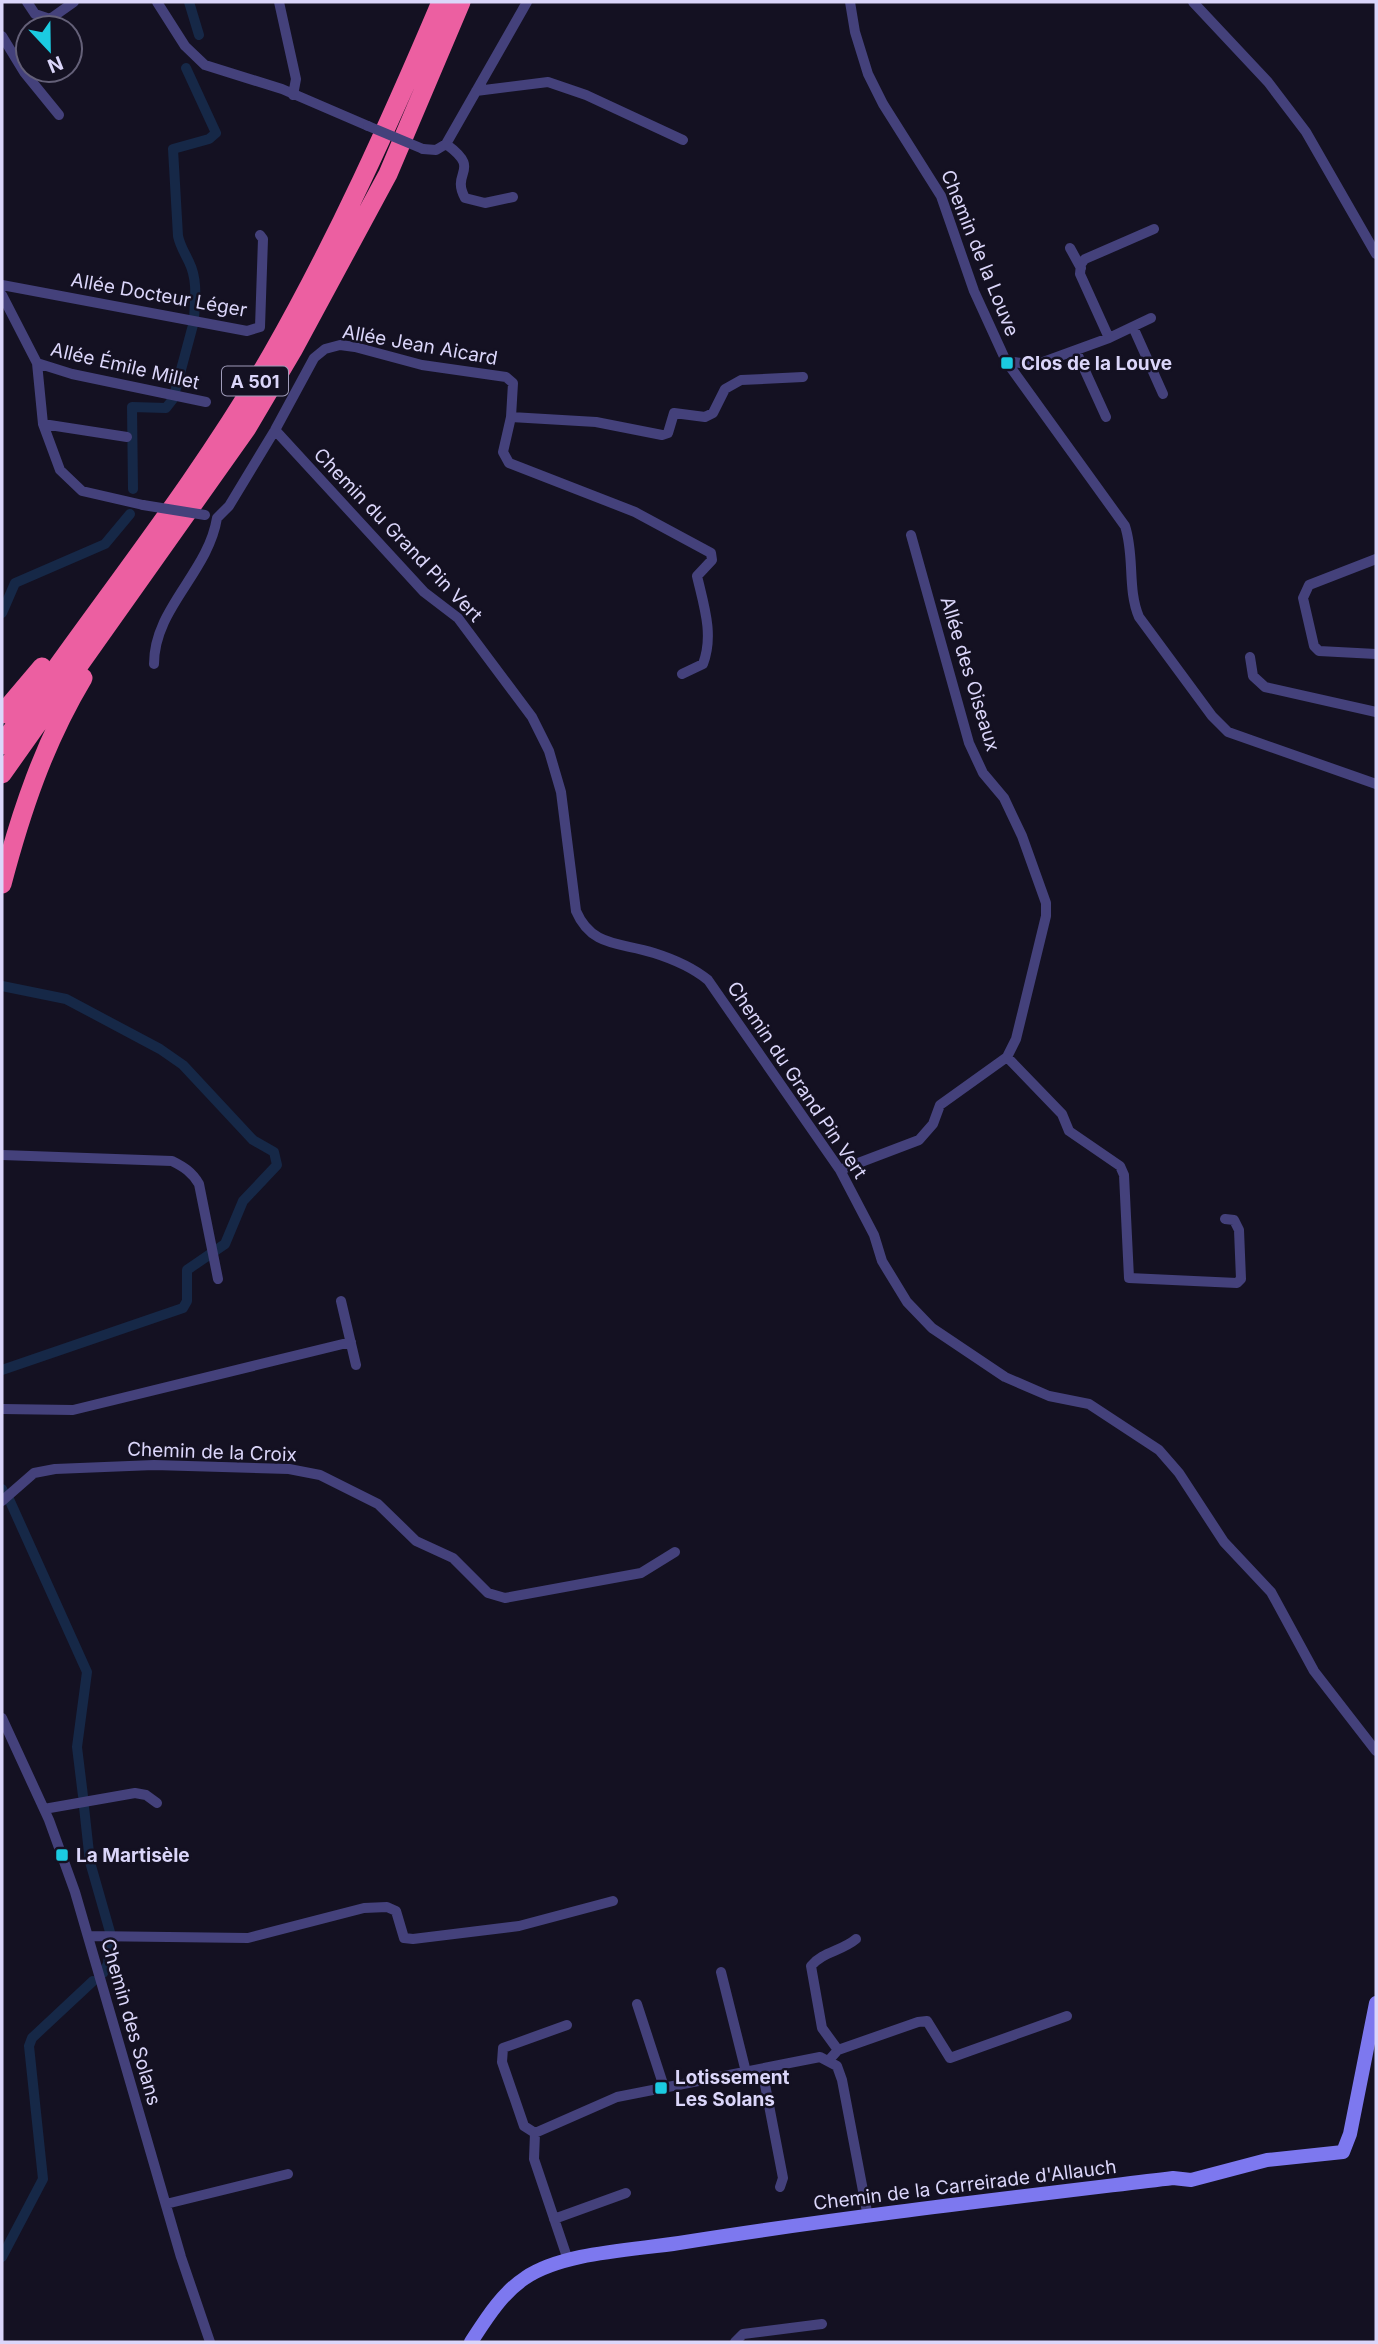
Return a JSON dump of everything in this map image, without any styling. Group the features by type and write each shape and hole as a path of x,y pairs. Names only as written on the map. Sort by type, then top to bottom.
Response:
{"highway":[{"name":"A 501","path":"2,745 182,491 272,354 370,168 441,2"},
{"name":"A 501","path":"2,774 247,428 293,350 388,174 461,2"},
{"path":"2,714 39,672 93,599 182,491"},
{"path":"2,884 24,809 51,735 159,553"}],"street":[{"path":"27,2 35,14 50,19 74,2"},
{"path":"157,2 185,46 205,65 293,95 424,149 436,149 446,144 527,2"},
{"path":"279,2 296,79 293,95"},
{"name":"Chemin de la Louve","path":"850,2 855,32 868,74 941,196 974,291 1006,361 1073,457 1120,517 1132,547 1133,604 1139,617 1212,716 1228,732 1374,786"},
{"path":"1193,2 1268,82 1306,132 1376,254"},
{"path":"2,36 24,72 60,115"},
{"path":"476,91 548,82 586,95 683,140"},
{"path":"446,144 461,155 466,164 461,191 464,198 485,203 513,197"},
{"path":"1109,338 1080,274 1081,268 1086,259 1154,229"},
{"name":"Allée Docteur Léger","path":"2,285 247,331 260,327 263,239 260,234"},
{"path":"1070,248 1081,268"},
{"path":"2,295 37,363 43,424 53,458 71,484 82,491 217,518"},
{"path":"1006,361 1035,365 1109,338 1151,318"},
{"path":"1133,327 1163,394"},
{"name":"Allée Jean Aicard","path":"154,664 154,644 158,631 200,564 215,532 217,518 229,506 314,358 325,349 340,345 422,365 510,379 513,388 511,418"},
{"path":"1076,351 1106,417"},
{"name":"Allée Émile Millet","path":"37,363 72,374 206,402"},
{"path":"682,674 703,664 707,652 708,632 697,576 712,560 711,553 644,516 509,463 503,452 511,418 596,422 662,435 668,433 674,413 705,417 713,413 725,389 741,380 803,377"},
{"path":"43,424 127,437"},
{"name":"Chemin du Grand Pin Vert","path":"275,430 424,592 458,618 532,717 549,751 561,792 576,911 582,925 602,940 653,952 695,970 708,980 840,1170 874,1235 882,1261 907,1302 932,1328 1005,1377 1049,1396 1089,1404 1159,1450 1179,1473 1224,1542 1271,1592 1314,1671 1376,1751"},
{"name":"Allée des Oiseaux","path":"911,535 969,743 983,772 1004,798 1022,836 1046,903 1046,916 1019,1027 1007,1057"},
{"path":"1376,559 1309,585 1303,598 1314,646 1319,651 1376,654"},
{"path":"1250,657 1253,676 1265,687 1376,712"},
{"path":"840,1170 919,1140 933,1124 940,1105 1007,1057 1062,1114 1069,1131 1120,1166 1124,1175 1129,1278 1237,1283 1241,1279 1239,1230 1234,1220 1224,1219"},
{"path":"2,1155 172,1161 193,1174 199,1184 218,1279"},
{"path":"341,1301 356,1365"},
{"path":"2,1409 73,1410 351,1342"},
{"name":"Chemin de la Croix","path":"2,1501 34,1473 55,1469 154,1465 289,1469 320,1475 378,1504 416,1541 453,1558 488,1593 505,1598 641,1573 675,1552"},
{"name":"Chemin des Solans","path":"2,1718 44,1809 88,1936 166,2204 210,2342"},
{"path":"44,1809 135,1793 146,1795 157,1803"},
{"path":"88,1936 247,1938 365,1908 387,1908 396,1911 404,1938 414,1938 519,1927 613,1901"},
{"path":"838,2050 822,2028 811,1966 816,1959 845,1949 856,1939"},
{"path":"721,1972 746,2072"},
{"name":"Chemin de la Carreirade d'Allauch","path":"471,2342 496,2305 526,2277 568,2260 1160,2179 1191,2180 1267,2160 1343,2151 1353,2124 1376,2003"},
{"path":"637,2004 664,2087"},
{"path":"830,2060 838,2050 927,2021 950,2058 1067,2016"},
{"path":"535,2133 524,2126 502,2062 503,2048 567,2025"},
{"path":"535,2133 581,2110 617,2097 820,2057 837,2066 842,2080 868,2217"},
{"path":"762,2069 783,2178 780,2187"},
{"path":"535,2133 534,2159 568,2260"},
{"path":"166,2204 288,2174"},
{"path":"554,2219 626,2193"},
{"path":"735,2342 743,2334 822,2324"}],"waterway":[{"path":"189,2 199,35"},
{"path":"186,68 216,133 209,139 173,149 178,236 194,276 194,319"},
{"path":"175,392 193,325"},
{"path":"133,489 132,407 166,408 173,399"},
{"path":"2,613 15,583 105,544 130,514"},
{"path":"2,986 66,999 160,1049 183,1065 253,1140 274,1152 277,1165 243,1201 225,1244 187,1270 187,1301 183,1308 2,1370"},
{"path":"9,1499 87,1672 77,1747 83,1796"},
{"path":"84,1807 90,1862 110,1932"},
{"path":"103,1973 108,1964 110,1942"},
{"path":"2,2257 43,2179 29,2046 32,2038 93,1981"}],"place":[{"name":"Clos de la Louve","path":"1007,363"},
{"name":"La Martisèle","path":"62,1855"},
{"name":"Lotissement Les Solans","path":"661,2088"}]}
